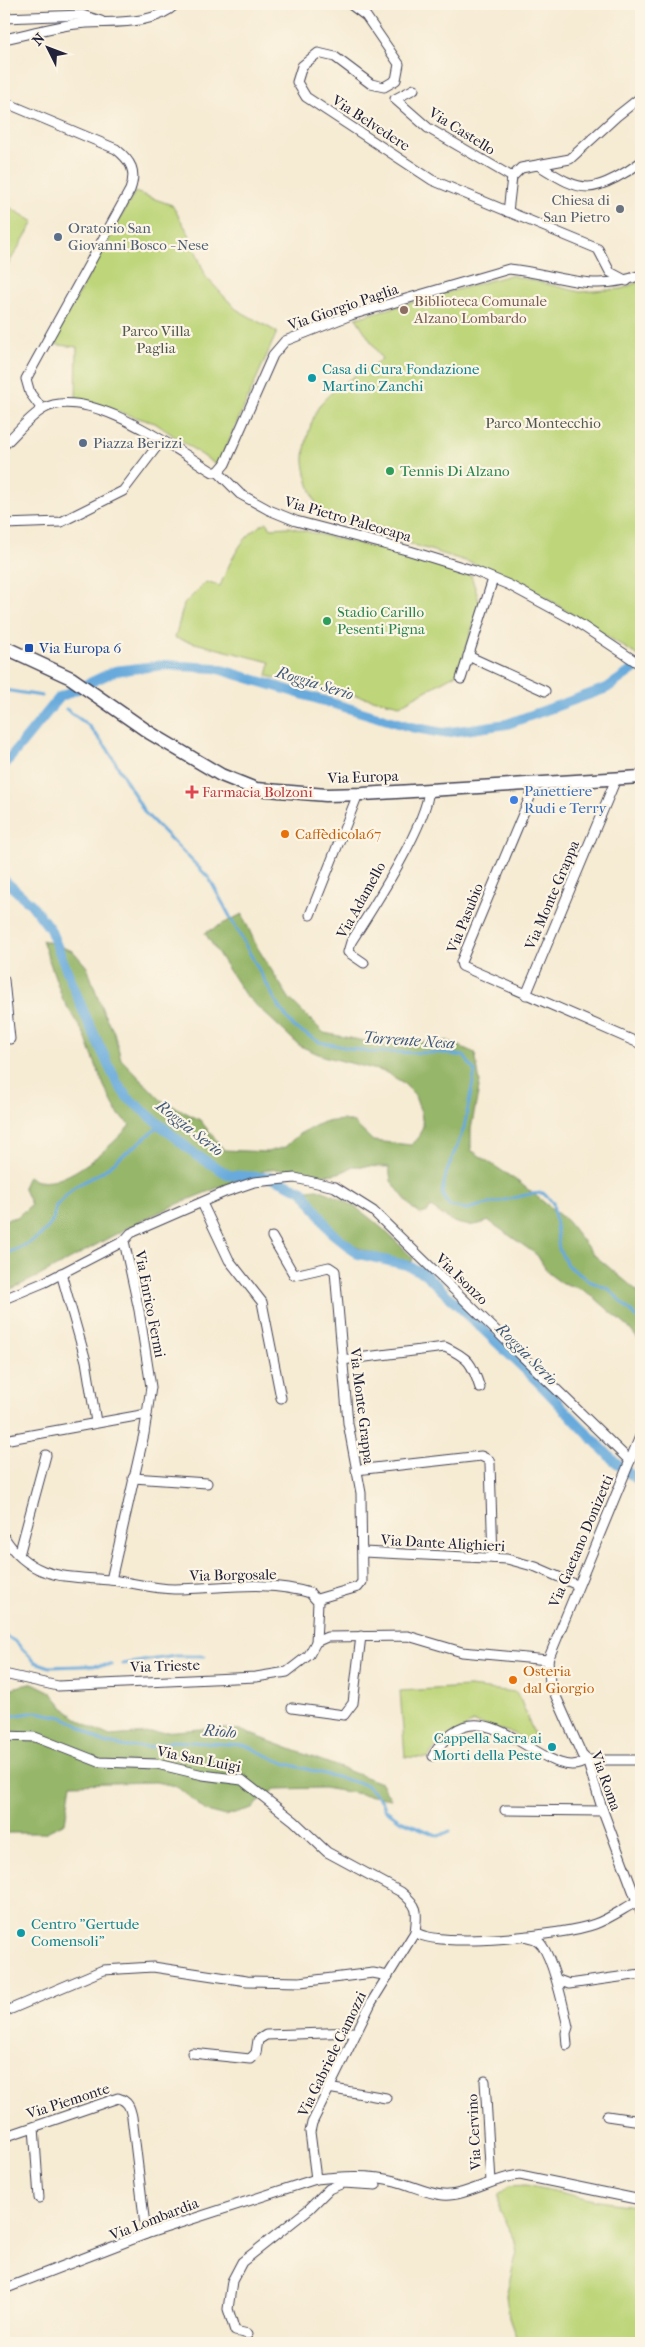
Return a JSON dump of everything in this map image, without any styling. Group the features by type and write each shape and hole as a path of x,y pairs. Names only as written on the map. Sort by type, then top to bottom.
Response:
{"street":[{"path":"4,39 76,24 135,20 168,12 176,4"},
{"name":"Via Belvedere","path":"350,4 366,16 399,64 396,80 384,87 371,84 335,57 318,53 302,66 297,82 306,97 432,180 598,249 610,272 627,280"},
{"path":"4,18 82,15 104,22"},
{"name":"Via Castello","path":"414,89 395,99 428,128 512,177"},
{"path":"508,212 512,177 521,168 570,159 641,97"},
{"path":"4,102 116,149 126,157 133,168 134,179 130,190 26,379 30,393 42,409 4,445"},
{"path":"538,164 562,179 588,187 624,175 641,162"},
{"name":"Via Giorgio Paglia","path":"218,472 225,464 273,355 285,341 352,316 509,269 589,285 627,280 641,275"},
{"name":"Via Pietro Paleocapa","path":"42,409 54,404 71,403 96,408 125,418 213,472 218,472 240,494 269,510 296,521 410,551 493,579 549,606 641,665"},
{"path":"4,524 61,522 122,491 161,441"},
{"path":"461,679 493,579"},
{"name":"Via Europa","path":"4,647 50,667 76,681 150,733 191,758 221,775 256,789 326,795 641,777"},
{"path":"468,656 545,691"},
{"name":"Via Monte Grappa","path":"526,995 616,778"},
{"name":"Via Pasubio","path":"536,783 460,962 462,966 526,995 641,1044"},
{"name":"Via Adamello","path":"364,962 348,952 351,942 413,835 424,812 429,790"},
{"path":"310,915 358,794"},
{"path":"4,980 10,1039"},
{"name":"Via Isonzo","path":"202,1203 225,1192 254,1182 295,1178 336,1187 373,1211 630,1460"},
{"path":"202,1203 229,1260 262,1302 281,1398"},
{"name":"Via Enrico Fermi","path":"111,1580 147,1414 151,1386 149,1363 124,1241 131,1233 202,1203"},
{"name":"Via Monte Grappa","path":"272,1237 294,1275 329,1267 335,1271 348,1423 361,1492 362,1585 341,1593 316,1599"},
{"path":"4,1299 124,1241"},
{"path":"61,1273 86,1361 96,1422"},
{"path":"342,1360 445,1348 459,1354 471,1363 480,1388"},
{"path":"5,1438 147,1414"},
{"name":"Via Gaetano Donizetti","path":"548,1660 641,1434"},
{"path":"19,1555 46,1455"},
{"path":"356,1470 485,1457 490,1464 493,1558"},
{"path":"133,1478 207,1483"},
{"name":"Via Borgosale","path":"4,1537 19,1555 40,1572 57,1576 111,1580 171,1589 264,1585 302,1590 310,1593 316,1599"},
{"name":"Via Dante Alighieri","path":"363,1552 493,1558 536,1567 577,1586"},
{"path":"316,1599 316,1642 326,1637 408,1636 462,1652 548,1660"},
{"path":"292,1708 344,1715 348,1712 353,1703 361,1636"},
{"name":"Via Trieste","path":"4,1674 58,1686 256,1677 288,1672 309,1655 316,1642"},
{"name":"Via Roma","path":"548,1660 550,1683 582,1755 587,1760 588,1769 641,1912"},
{"path":"433,1756 438,1747 455,1733 471,1725 480,1725 511,1736 556,1763 577,1766 587,1760 641,1760"},
{"name":"Via San Luigi","path":"4,1736 35,1737 99,1762 157,1764 203,1775 242,1780 294,1821 327,1852 400,1892 410,1900 417,1912 415,1932"},
{"path":"505,1810 603,1810"},
{"path":"415,1932 438,1940 527,1937 595,1924 636,1902"},
{"name":"Via Gabriele Camozzi","path":"316,2178 310,2132 312,2123 355,2032 415,1932"},
{"path":"542,1945 550,1932"},
{"path":"527,1937 536,1939 542,1945 558,1980 568,2027 566,2033 567,2045"},
{"path":"4,2012 103,1970 153,1967 247,1981 300,1982 373,1973 388,1976"},
{"path":"558,1980 569,1984 641,1974"},
{"path":"192,2053 250,2059 256,2053 258,2040 266,2035 355,2032"},
{"name":"Via Cervino","path":"485,2081 490,2182"},
{"path":"328,2088 386,2098"},
{"name":"Via Piemonte","path":"4,2137 118,2098 125,2100 132,2117 146,2234"},
{"path":"607,2116 641,2121"},
{"path":"34,2127 39,2198"},
{"name":"Via Lombardia","path":"4,2289 146,2234 316,2178 344,2175 392,2180 444,2195 471,2189 504,2176 520,2175 641,2200"},
{"path":"248,2334 235,2331 228,2309 232,2282 242,2262 309,2208 329,2189 342,2183 382,2185 392,2180"}],"green space":[{"name":"Parco Villa Paglia","path":"135,192 172,205 189,234 206,277 236,309 277,332 218,466 155,423 76,399 77,347 51,344"},
{"path":"4,204 34,222 4,271"},
{"name":"Parco Montecchio","path":"510,275 580,292 621,289 641,281 640,657 546,598 491,569 321,516 311,490 305,469 304,455 309,430 319,406 343,383 382,359 356,318"},
{"name":"Stadio Carillo Pesenti Pigna","path":"267,522 270,528 289,527 420,559 471,575 480,604 458,673 400,705 267,676 270,662 175,638 184,604 206,582 220,586 238,549 250,534"},
{"path":"242,914 257,947 289,998 324,1033 381,1044 448,1041 475,1053 480,1083 471,1129 471,1150 520,1183 567,1221 593,1254 641,1294 641,1343 628,1327 596,1299 583,1290 560,1282 548,1273 537,1255 489,1221 465,1225 452,1221 431,1207 428,1212 421,1214 412,1208 391,1181 389,1167 353,1166 333,1174 323,1175 280,1169 263,1171 196,1196 153,1215 4,1292 4,1220 17,1217 31,1205 23,1187 28,1176 38,1181 63,1178 89,1163 113,1143 130,1125 118,1114 104,1086 84,1034 63,1000 42,940 73,951 87,967 104,1014 114,1032 121,1059 161,1100 200,1120 224,1150 267,1152 285,1147 299,1134 323,1122 343,1120 354,1123 373,1141 411,1145 417,1140 423,1126 421,1112 414,1094 402,1082 385,1072 323,1056 300,1046 245,995 205,933"},
{"path":"317,1189 345,1201 369,1217 413,1258 412,1262 364,1250 343,1237 317,1207 308,1190"},
{"path":"33,1683 51,1692 67,1711 88,1726 110,1736 214,1728 240,1730 381,1783 391,1799 324,1788 275,1789 252,1808 225,1816 206,1811 176,1786 155,1782 71,1784 65,1823 44,1833 4,1833 4,1690"},
{"path":"469,1687 516,1692 536,1739 531,1743 512,1733 473,1722 433,1750 428,1758 405,1757 400,1691"},
{"path":"526,2185 599,2201 641,2207 641,2343 518,2343 509,2318 506,2295 517,2252 514,2238 499,2211 499,2194 509,2186"}],"waterway":[{"name":"Roggia Serio","path":"4,765 60,697 115,671 164,665 215,668 411,727 443,733 507,724 607,688 641,664"},
{"name":"Torrente Nesa","path":"4,690 42,696"},
{"name":"Torrente Nesa","path":"66,709 88,725 107,748 145,813 209,878 279,1007 294,1027 319,1042 368,1052 443,1053 464,1056 475,1072 464,1128 446,1174 442,1193 449,1206 467,1209 530,1194 543,1193 553,1203 559,1249 567,1265 589,1281 609,1289 641,1322"},
{"name":"Roggia Serio","path":"4,880 31,904 50,929 85,1015 116,1081 127,1097 196,1155 229,1175 274,1178 303,1191 331,1232 358,1254 406,1265 424,1273 538,1382 612,1459 641,1483"},
{"path":"4,1254 30,1243 38,1237 50,1224 54,1216 55,1207 74,1187 102,1172 161,1125"},
{"path":"4,1635 16,1642 35,1662 50,1667 112,1665"},
{"path":"123,1664 176,1656 205,1656"},
{"name":"Riolo","path":"4,1717 37,1712 62,1717 75,1723 102,1742 127,1747 150,1747 173,1741 244,1745 284,1763 366,1785 382,1801 386,1810 400,1820 439,1836 450,1831"}],"place":[{"name":"Chiesa di San Pietro","path":"620,209"},
{"name":"Oratorio San Giovanni Bosco - Nese","path":"58,237"},
{"name":"Biblioteca Comunale Alzano Lombardo","path":"404,310"},
{"name":"Casa di Cura Fondazione Martino Zanchi","path":"312,378"},
{"name":"Piazza Berizzi","path":"83,443"},
{"name":"Tennis Di Alzano","path":"390,471"},
{"name":"Stadio Carillo Pesenti Pigna","path":"327,621"},
{"name":"Via Europa 6","path":"29,648"},
{"name":"Farmacia Bolzoni","path":"192,792"},
{"name":"Panettiere Rudi e Terry","path":"514,800"},
{"name":"Caffèdicola67","path":"285,834"},
{"name":"Osteria dal Giorgio","path":"513,1680"},
{"name":"Cappella Sacra ai Morti della Peste","path":"552,1747"},
{"name":"Centro \"Gertude Comensoli\"","path":"21,1933"}]}
